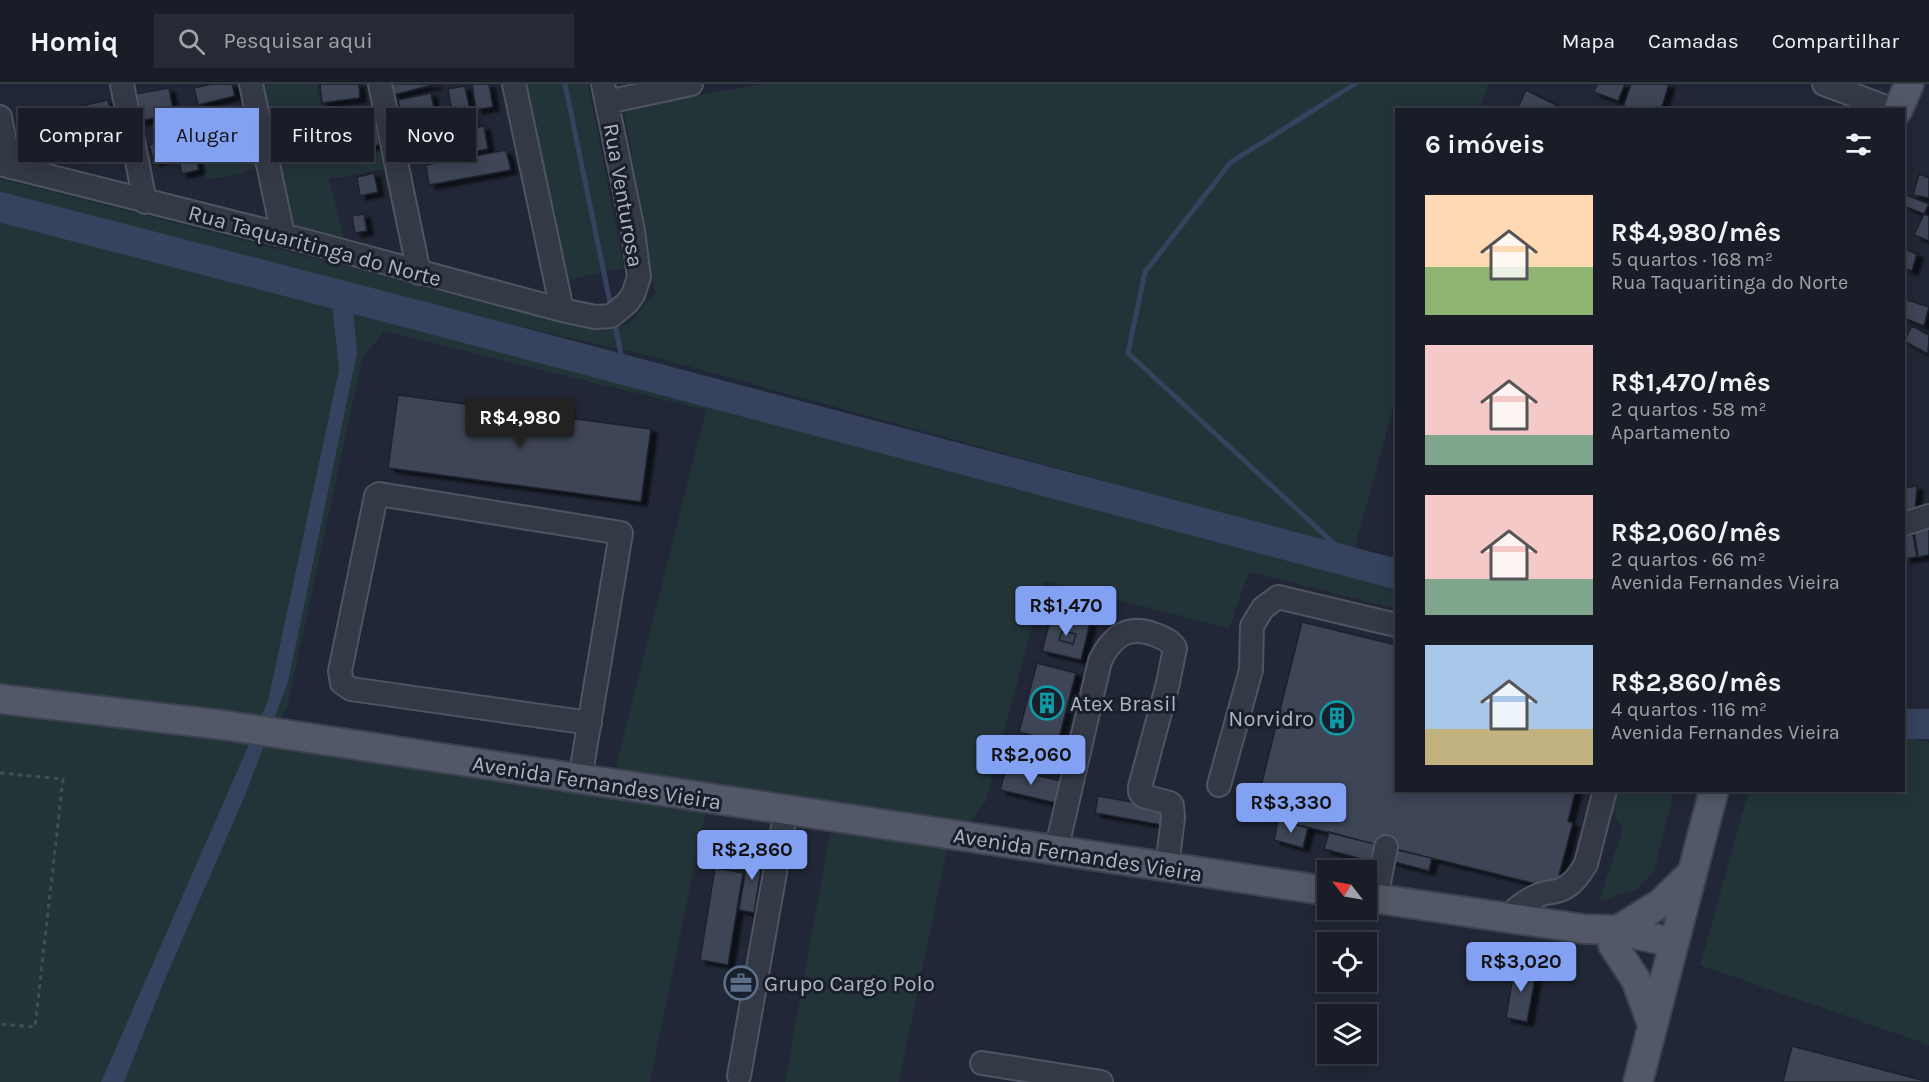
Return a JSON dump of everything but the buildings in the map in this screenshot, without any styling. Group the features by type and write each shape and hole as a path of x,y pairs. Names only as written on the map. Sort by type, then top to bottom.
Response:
{"main road":[{"path":"1897,108 1909,84"},
{"name":"Avenida Fernandes Vieira","path":"0,699 223,725 1317,889"},
{"path":"1638,1082 1713,792"},
{"path":"1615,938 1661,903 1692,873"},
{"path":"1377,899 1584,929 1672,951"},
{"path":"1615,938 1636,980 1652,1024"}],"street":[{"path":"122,84 145,202"},
{"path":"251,84 283,235"},
{"path":"380,84 419,273"},
{"path":"514,84 562,310"},
{"path":"605,93 692,84"},
{"path":"1824,84 1890,108"},
{"name":"Rua Venturosa","path":"605,93 633,231 639,277 637,289 627,303"},
{"path":"0,117 5,165"},
{"name":"Rua Taquaritinga do Norte","path":"5,165 283,235 562,310 604,317 611,316 627,303"},
{"path":"580,779 590,723 621,533 379,494 376,496 340,671 342,682 351,689 590,723"},
{"path":"1905,524 1929,516"},
{"path":"1219,786 1251,670 1252,626 1263,608 1278,597 1395,625"},
{"path":"1056,850 1100,662 1107,647 1114,639 1132,631 1144,631 1172,643 1176,651 1140,787 1143,796 1172,805 1173,818 1167,867"},
{"path":"1506,918 1522,903 1540,894 1560,890 1574,882 1586,864 1604,792"},
{"path":"739,1076 786,810"},
{"path":"1377,878 1386,847"},
{"path":"982,1063 1101,1082"}],"path":[{"path":"0,773 63,779 35,1028 0,1024"}],"shaded area":[{"path":"265,84 317,84 321,108 271,108 271,117"},
{"path":"527,84 588,84 624,268 565,280"},
{"path":"763,84 1488,84 1480,108 1395,108 1395,402 1354,550 651,356 336,285 0,197 0,179 603,331 630,323 655,293 624,108"},
{"path":"379,145 385,169 329,179 345,242 291,226 279,162 374,162 374,146"},
{"path":"201,162 257,162 258,166 242,174 204,180"},
{"path":"0,207 1395,574 1395,609 1249,572 1229,628 1044,581 986,801 946,854 899,1082 785,1082 833,817 706,810 650,1082 0,1082","holes":["384,331 706,410 619,754 614,784 269,732 287,708 362,359"]},
{"path":"1905,739 1929,743 1929,1045 1700,965 1749,792 1905,792"},
{"path":"1605,792 1674,792 1654,872 1637,890 1599,901 1623,829 1603,797"}],"water":[{"path":"331,294 352,298 357,353 288,682 244,798 165,979 124,1082 101,1082 268,701 339,370"}],"waterway":[{"path":"565,84 611,307"},
{"path":"1355,84 1231,162 1145,272 1128,353 1355,563"},
{"path":"0,207 1395,574"},
{"path":"616,329 624,370"},
{"path":"1905,724 1929,724"}],"place":[{"name":"Atex Brasil","path":"1047,703"},
{"name":"Norvidro","path":"1337,718"},
{"name":"Grupo Cargo Polo","path":"741,983"}]}
